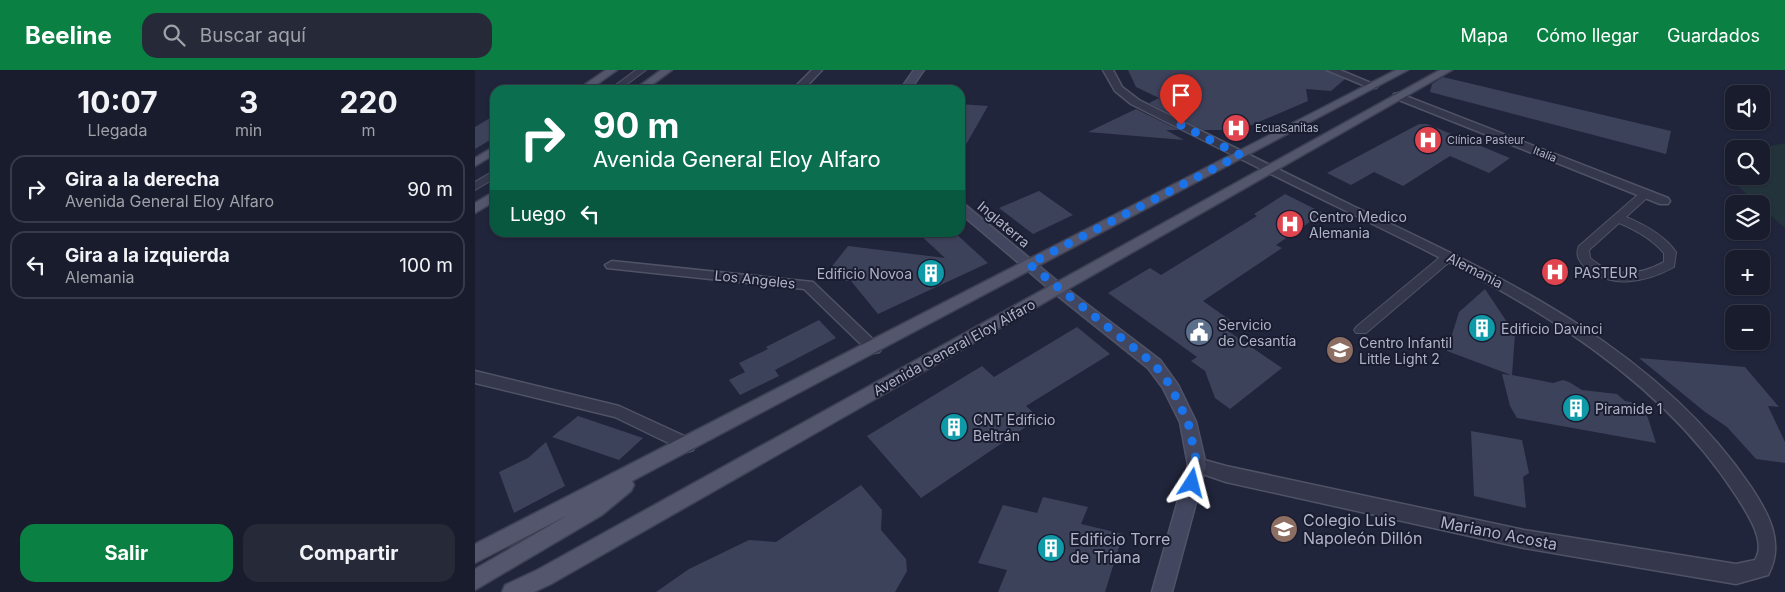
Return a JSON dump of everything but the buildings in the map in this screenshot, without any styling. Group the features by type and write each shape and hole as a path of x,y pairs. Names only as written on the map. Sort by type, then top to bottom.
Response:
{"main road":[{"path":"590,85 612,70"},
{"path":"646,85 667,70"},
{"path":"475,554 874,348 1029,264 1403,70"},
{"name":"Avenida General Eloy Alfaro","path":"512,592 544,577 1447,70"},
{"path":"476,161 490,152"},
{"path":"475,209 490,198"},
{"path":"482,576 595,509 651,464"},
{"path":"524,592 544,577"}],"street":[{"path":"802,85 817,70"},
{"path":"908,85 919,70"},
{"name":"Alemania","path":"1109,70 1112,81 1119,91 1135,102 1270,170 1449,256 1569,323 1642,378 1716,453 1747,495 1761,521 1768,556"},
{"path":"1332,70 1373,86"},
{"name":"Italia","path":"1398,96 1665,201"},
{"name":"Inglaterra","path":"965,211 1058,289 1154,364 1170,385 1188,422 1197,464"},
{"name":"Los Angeles","path":"612,265 808,285 874,348"},
{"path":"475,377 619,412 687,445"},
{"path":"1162,592 1197,464"},
{"name":"Mariano Acosta","path":"1197,464 1226,474 1445,523 1524,539 1736,574 1761,568 1768,556"}],"lane":[{"path":"620,85 642,70"},
{"path":"475,187 490,176"},
{"path":"1617,218 1640,228 1661,241 1670,252 1670,264 1655,274 1615,278 1601,274 1584,259 1583,249 1617,218 1645,194"},
{"path":"1361,330 1449,256"}],"shaded area":[{"path":"1785,143 1785,228 1770,215 1770,195 1748,195 1737,185 1770,185 1770,146"}],"place":[{"name":"EcuaSanitas","path":"1236,128"},
{"name":"Clínica Pasteur","path":"1428,140"},
{"name":"Centro Medico Alemania","path":"1290,224"},
{"name":"PASTEUR","path":"1555,272"},
{"name":"Edificio Novoa","path":"931,273"},
{"name":"Edificio Davinci","path":"1482,328"},
{"name":"Servicio de Cesantía","path":"1199,332"},
{"name":"Centro Infantil Little Light 2","path":"1340,350"},
{"name":"Piramide 1","path":"1576,408"},
{"name":"CNT Edificio Beltrán","path":"954,427"},
{"name":"Colegio Luis Napoleón Dillón","path":"1284,529"},
{"name":"Edificio Torre de Triana","path":"1051,548"}],"route":[{"path":"1181,125 1240,155 1029,264 1154,364 1170,385 1188,422 1197,464 1192,483"}]}
